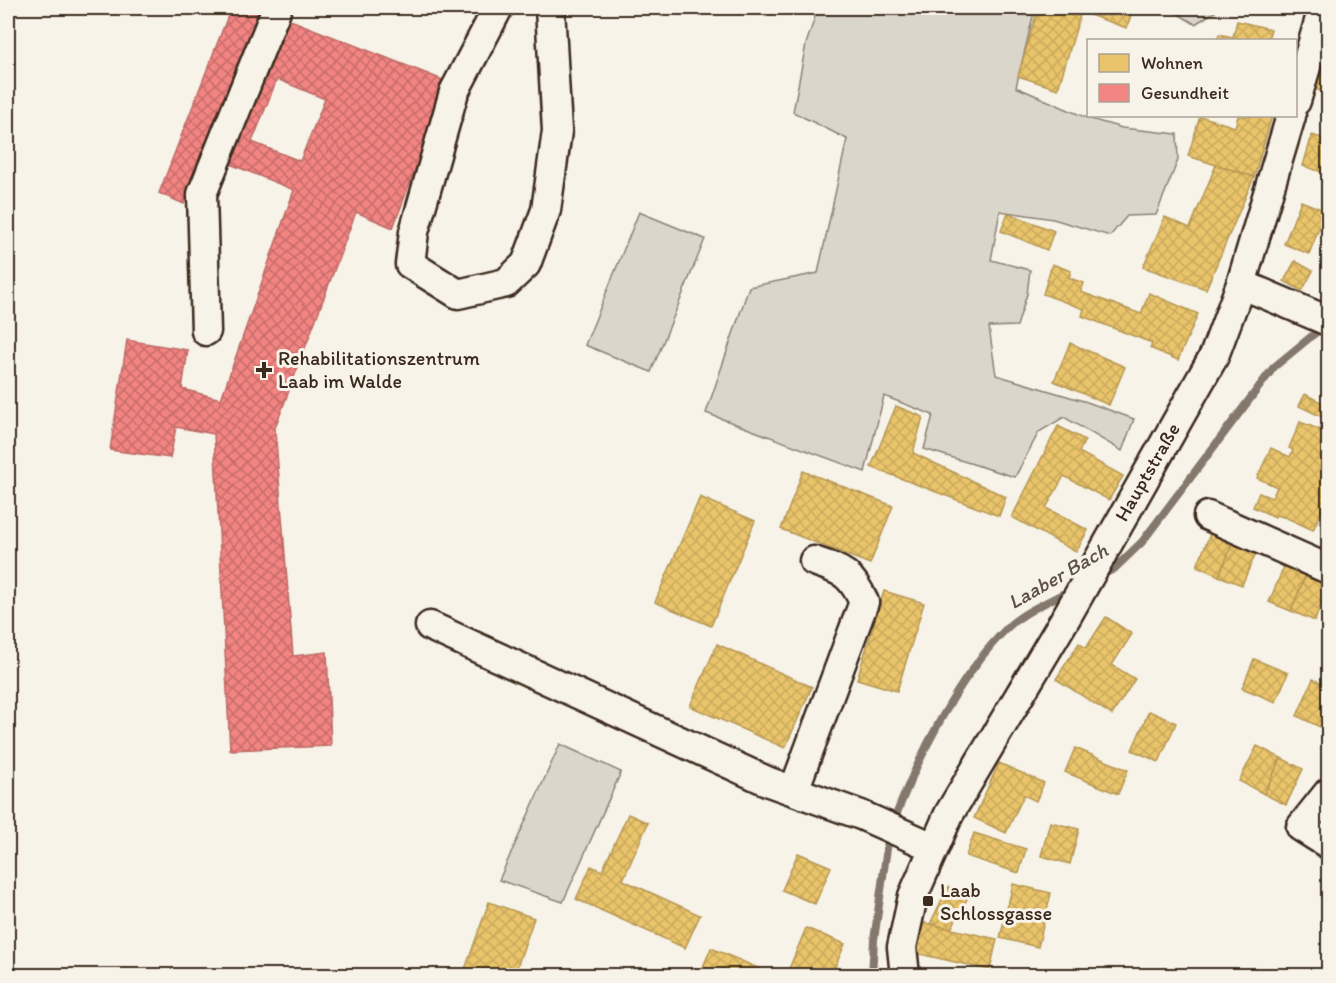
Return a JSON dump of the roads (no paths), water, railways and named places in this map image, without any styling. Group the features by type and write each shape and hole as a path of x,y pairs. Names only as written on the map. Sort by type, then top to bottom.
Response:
{"street":[{"path":"206,331 202,194 277,8"},
{"path":"498,8 454,92 414,232 410,264 458,294 506,283 526,264 546,210 557,131 550,8"},
{"path":"1297,97 1323,8"},
{"name":"Hauptstraße","path":"905,975 903,930 913,896 949,814 1068,614 1214,356 1241,284 1291,117"},
{"path":"1241,284 1321,318"},
{"path":"1208,516 1329,569"},
{"path":"794,790 864,602 854,580 842,570 814,561"},
{"path":"430,626 769,782 891,827 933,847"},
{"path":"1329,793 1300,827 1329,844"}],"waterway":[{"name":"Laaber Bach","path":"1102,575 1114,569 1142,542 1274,367 1324,326"},
{"name":"Laaber Bach","path":"893,823 914,771 941,718 990,646 1015,621 1072,589"},
{"name":"Laaber Bach","path":"872,976 874,940 889,834"}],"place":[{"name":"Rehabilitationszentrum Laab im Walde","path":"264,370"},
{"name":"Laab Schlossgasse","path":"928,901"}]}
